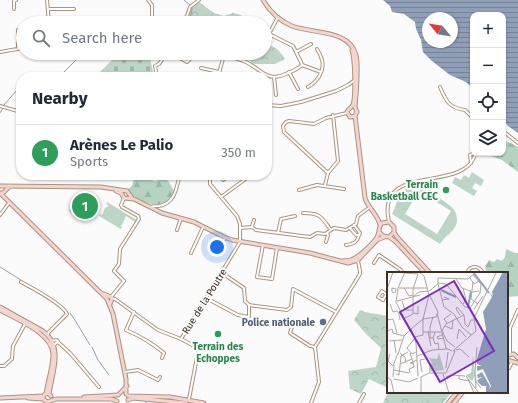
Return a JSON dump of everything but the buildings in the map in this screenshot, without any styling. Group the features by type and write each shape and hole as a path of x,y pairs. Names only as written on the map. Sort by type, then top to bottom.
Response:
{"main road":[{"path":"263,0 278,18 293,26 335,35 345,40 351,46 357,59 353,101 351,108 347,113 349,116 353,116"},
{"path":"353,116 356,113 355,80"},
{"path":"351,108 356,109"},
{"path":"353,116 356,124 366,202 376,215 380,225 376,239 357,259"},
{"path":"127,402 125,372 110,306 110,299 100,292 4,198 1,186 65,188 101,187 116,191 162,213 203,226 225,238 240,242 310,253 348,263 357,259 377,240 388,237 395,241 424,272"},
{"path":"2,192 9,187"},
{"path":"116,191 125,191"},
{"path":"125,191 128,192 126,196"},
{"path":"125,191 126,196"},
{"path":"376,215 385,222"},
{"path":"380,225 385,222 390,222 394,227 394,232 397,237 429,272"},
{"path":"379,232 384,237"},
{"path":"388,237 394,232"},
{"path":"0,307 47,334 53,346 46,397 49,402"},
{"path":"0,310 25,324 51,342"},
{"path":"514,354 517,357 512,361 508,355 514,354"},
{"path":"49,402 56,399 111,399 118,402 120,394 127,386"},
{"path":"448,403 456,393"},
{"path":"454,403 462,393"},
{"path":"0,398 86,397 120,394 189,399 204,403"},
{"path":"46,397 49,402"},
{"path":"127,402 133,398 186,403"}],"street":[{"path":"14,9 14,1 16,0"},
{"path":"47,0 48,16"},
{"path":"148,0 152,5 152,16"},
{"path":"187,16 190,7 198,0"},
{"path":"48,9 74,9"},
{"path":"272,29 278,18"},
{"path":"272,36 292,46 302,65 321,72"},
{"path":"296,52 311,44"},
{"path":"0,52 16,49"},
{"path":"308,87 316,83 321,72 323,62 317,49"},
{"path":"156,72 155,66 162,60"},
{"path":"201,68 219,72 223,60"},
{"path":"240,60 246,62 262,72"},
{"path":"276,95 274,77 299,68 302,65"},
{"path":"289,72 298,89"},
{"path":"272,105 282,106 300,102 336,91 355,80"},
{"path":"440,87 446,100 451,106 457,109 465,110 470,115"},
{"path":"0,106 16,111"},
{"path":"328,173 284,132 283,129 286,122 314,124 333,116 347,113"},
{"path":"325,185 328,173 339,159 333,116"},
{"path":"506,133 518,143"},
{"path":"385,222 388,216 390,200 392,195 397,190 410,182 442,177 462,171 471,163"},
{"path":"150,208 152,206 160,206 170,201 176,192 179,180"},
{"path":"210,180 210,184 237,216 240,228 240,242"},
{"path":"221,198 244,180"},
{"path":"299,190 314,185 325,185 344,189"},
{"path":"110,299 124,281 114,271 119,264 120,249 139,219 138,216 122,207 121,205 126,196"},
{"path":"0,215 9,203"},
{"path":"240,228 252,227 256,230 310,237 317,233 325,234 334,228 346,230 350,228 354,225 358,216 370,207"},
{"path":"303,213 315,213 321,217 331,230"},
{"path":"278,233 281,220 295,216"},
{"path":"388,216 390,222"},
{"path":"177,230 181,218"},
{"path":"252,227 254,220"},
{"path":"346,245 352,244 358,240 360,233 354,225"},
{"path":"191,253 203,226"},
{"path":"350,228 356,236 359,236"},
{"path":"326,242 327,233"},
{"path":"216,253 225,238"},
{"name":"Rue de la Poutre","path":"181,339 240,242"},
{"path":"262,245 257,277 272,279 277,248"},
{"path":"374,263 379,255 402,272"},
{"path":"311,403 319,382 315,348 360,274 357,259"},
{"path":"468,272 470,268 475,266 480,268 482,272"},
{"path":"222,273 244,288 245,301 249,305 287,310 290,309 292,307 294,289 336,312"},
{"path":"21,282 59,305 67,312 67,314 47,334"},
{"path":"206,298 238,315 248,317 249,305"},
{"path":"110,299 115,299 158,330 181,339 198,348 189,399"},
{"path":"508,355 510,348 510,328 518,310"},
{"path":"134,312 126,330 155,345 164,353 162,358"},
{"path":"294,321 290,333 315,348"},
{"path":"0,366 4,366 12,359 13,346 25,324"},
{"path":"51,342 57,340 99,387"},
{"path":"53,346 57,342 59,343"},
{"path":"510,348 517,357"},
{"path":"509,368 512,361"},
{"path":"125,372 138,370 158,380 160,377"},
{"path":"359,403 364,394"}],"green space":[{"path":"199,2 214,13 224,16 189,16 191,7"},
{"path":"233,13 242,16 224,16"},
{"path":"272,46 277,49 285,59 275,64 253,64 249,60 272,60"},
{"path":"112,60 150,60 153,72 100,72"},
{"path":"506,142 518,147 518,172 502,160 491,156 506,156"},
{"path":"472,172 484,180 481,186 475,183 472,188 477,191 474,196 452,183 455,177 461,180 464,175 469,178"},
{"path":"134,180 167,180 174,191 170,198 165,202 152,204 140,200 128,191 128,189 132,186"},
{"path":"412,186 428,191 447,203 455,212 457,219 456,225 440,244 392,214 400,194","holes":["419,191 451,211 437,234 405,214"]},
{"path":"86,191 95,196 99,206 97,213 96,212 90,218 84,220 69,210 75,196"},
{"path":"107,202 137,220 135,222 126,216 122,225 120,226 122,227 121,229 99,216 100,214 102,215 105,208 109,206 106,204"},
{"path":"506,249 518,253 518,296 508,297 508,272 486,272 485,266 489,260 494,262 497,259 502,261 505,257"},
{"path":"360,310 387,316 387,388 369,379 361,394 350,389 348,371 376,367 381,348 354,320"},
{"path":"388,393 451,393 443,403 383,403"},
{"path":"426,393 446,393 438,399 419,402 412,402 411,400 418,395 423,398"}],"water":[{"path":"383,0 518,0 518,133 506,124 506,12 470,12 470,86 466,82 450,75 432,61 423,52 422,48 458,48 458,12 422,12 422,46 415,22 404,14 392,12 390,6"}],"waterway":[{"path":"184,0 190,5"},
{"path":"190,16 192,8"},
{"path":"64,72 76,60"},
{"path":"4,105 16,91"},
{"path":"0,113 3,108"},
{"path":"0,267 21,280"},
{"path":"70,313 90,345"},
{"path":"92,347 98,360 109,375"}],"place":[{"name":"Terrain Basketball CEC","path":"446,190"},
{"name":"Arènes Le Palio","path":"85,206"},
{"name":"Police nationale","path":"323,322"},
{"name":"Terrain des Echoppes","path":"218,334"}]}
